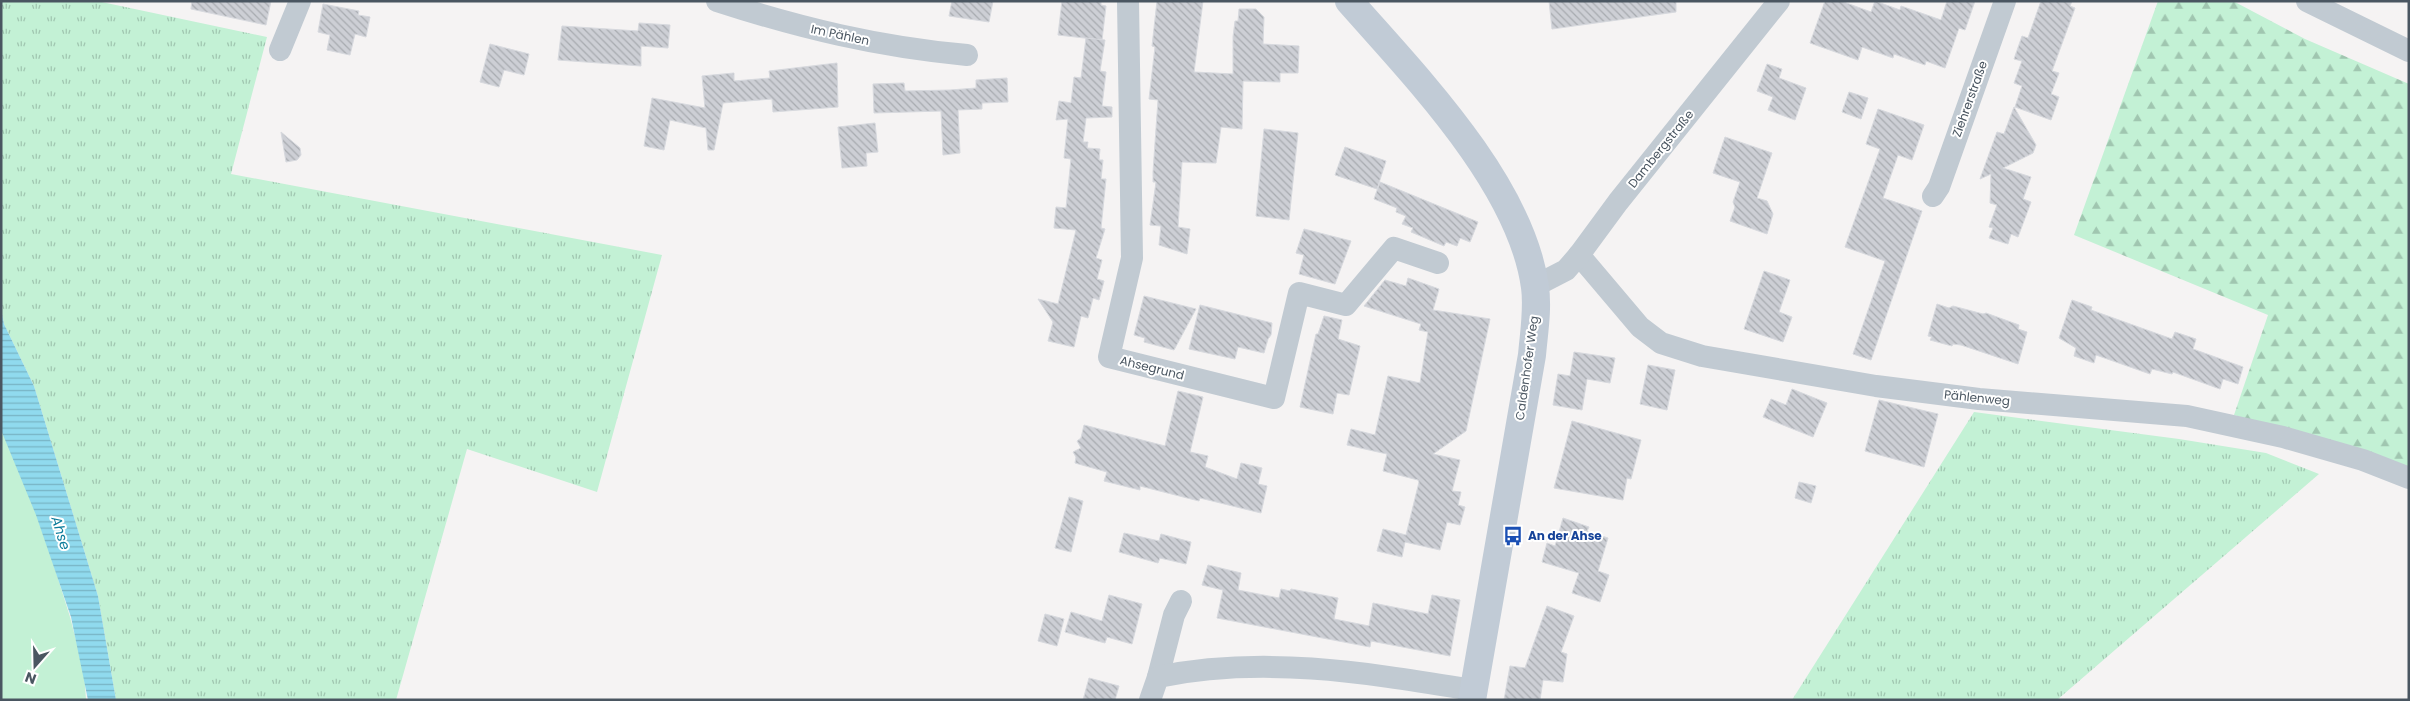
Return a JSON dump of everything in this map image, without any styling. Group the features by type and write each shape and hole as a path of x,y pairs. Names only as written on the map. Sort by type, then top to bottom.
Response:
{"main road":[{"name":"Caldenhofer Weg","path":"1349,1 1415,76 1480,160 1502,194 1522,240 1534,286 1536,320 1532,355 1472,695"}],"street":[{"path":"280,50 300,1"},
{"name":"Im Pählen","path":"717,1 783,23 905,49 967,55"},
{"name":"Ahsegrund","path":"1128,1 1132,258 1109,356 1274,398 1299,293 1346,305 1394,248 1438,263"},
{"name":"Dambergstraße","path":"1534,286 1566,270 1579,256 1618,202 1779,1"},
{"name":"Ziehrerstraße","path":"1933,196 1939,187 2006,1"},
{"path":"2307,1 2409,51"},
{"name":"Pählenweg","path":"1579,256 1640,327 1661,343 1702,356 1876,386 1970,398 2187,416 2284,437 2363,460 2409,478"},
{"path":"1150,700 1174,615 1181,601"},
{"path":"1158,677 1189,670 1246,665 1306,667 1365,672 1472,695"}],"green space":[{"path":"1,1 97,1 267,37 231,174 662,255 597,492 467,449 396,700 116,700 98,596 34,386 4,324 1,309"},
{"path":"2158,1 2233,1 2305,39 2409,84 2409,467 2234,415 2268,315 2074,235"},
{"path":"1,397 70,617 84,671 86,700 1,700"},
{"path":"1974,412 2179,439 2266,453 2319,474 2057,700 1792,700"}],"water":[{"name":"Ahse","path":"1,309 4,324 34,386 98,596 116,700 88,700 71,617 36,515 1,430"}],"building":[{"path":"192,1 271,1 266,25 191,9"},
{"path":"952,1 993,1 989,22 949,16"},
{"path":"1062,1 1101,1 1101,5 1106,6 1102,40 1058,35"},
{"path":"1157,1 1203,1 1194,72 1233,74 1233,37 1235,21 1238,21 1239,9 1256,9 1264,17 1263,44 1299,46 1298,73 1280,73 1280,82 1243,81 1242,129 1221,127 1216,163 1182,162 1178,227 1190,229 1187,254 1159,245 1161,226 1150,225 1156,182 1153,182 1153,172 1158,100 1149,99 1155,47 1152,46"},
{"path":"1549,1 1676,1 1676,12 1552,29"},
{"path":"1825,1 1841,1 1871,12 1875,1 1900,10 1901,6 1941,20 1947,1 1975,1 1965,30 1959,28 1945,68 1926,61 1925,65 1894,54 1893,58 1862,47 1858,60 1810,43"},
{"path":"2041,1 2072,1 2070,6 2075,8 2052,71 2059,73 2051,94 2059,97 2051,120 2015,107 2022,86 2014,83 2022,61 2014,59 2022,36 2028,38"},
{"path":"323,4 359,11 358,15 370,17 366,37 355,34 350,55 327,50 330,35 318,32"},
{"path":"639,23 670,25 668,48 641,46 641,66 558,60 562,26 638,31"},
{"path":"1086,38 1105,40 1100,71 1106,72 1102,106 1112,107 1112,117 1086,118 1083,142 1088,142 1087,148 1100,149 1099,160 1103,160 1101,179 1106,179 1101,228 1105,229 1096,258 1102,260 1097,279 1104,281 1099,300 1093,298 1088,318 1081,316 1074,347 1048,341 1053,322 1038,299 1058,304 1076,230 1054,228 1056,207 1066,208 1071,159 1064,158 1068,119 1056,120 1059,101 1071,103 1074,77 1081,78"},
{"path":"490,44 529,54 524,75 504,70 499,87 480,82"},
{"path":"837,63 838,107 773,112 772,99 723,103 714,150 708,150 706,128 670,120 664,150 644,146 652,98 705,108 702,76 734,73 734,81 770,78 769,71"},
{"path":"1767,64 1782,69 1779,78 1806,88 1795,120 1768,110 1773,97 1757,91"},
{"path":"1007,78 1008,102 982,103 982,109 958,110 960,153 943,155 941,111 874,113 873,84 904,83 905,91 950,90 976,88 976,80"},
{"path":"1849,92 1868,98 1861,119 1842,112"},
{"path":"2014,107 2036,145 2033,153 2003,168 2031,177 2023,199 2031,202 2018,237 2011,234 2008,244 1989,238 1993,228 1989,227 1997,205 1990,203 1991,174 1980,179 1997,132 2004,134"},
{"path":"1878,109 1924,125 1912,160 1898,155 1883,198 1922,211 1871,360 1853,354 1885,261 1845,247 1880,149 1866,144"},
{"path":"875,123 878,152 866,153 867,166 842,168 838,127"},
{"path":"1264,129 1298,133 1289,220 1256,216"},
{"path":"281,132 300,148 301,155 297,160 286,162"},
{"path":"1725,137 1772,153 1757,198 1767,201 1773,214 1767,234 1730,221 1735,207 1733,202 1740,182 1713,173"},
{"path":"1345,147 1386,161 1377,189 1335,175"},
{"path":"1380,182 1478,222 1470,242 1460,238 1457,246 1446,242 1444,246 1411,232 1413,228 1402,224 1406,216 1396,212 1397,208 1374,199"},
{"path":"1304,229 1351,241 1335,284 1299,274 1304,255 1296,253"},
{"path":"1764,271 1790,280 1779,312 1792,317 1783,342 1744,329"},
{"path":"1408,278 1439,289 1433,310 1490,319 1466,431 1433,454 1460,460 1452,491 1461,492 1458,505 1465,507 1460,525 1447,522 1440,550 1405,542 1402,557 1377,551 1383,529 1406,535 1419,482 1418,480 1383,471 1387,454 1347,445 1351,429 1375,435 1388,376 1420,383 1428,332 1419,330 1421,324 1364,306 1385,280 1406,286"},
{"path":"1144,296 1196,309 1174,350 1144,342 1145,338 1134,335"},
{"path":"2072,300 2092,307 2091,310 2172,339 2175,332 2196,339 2193,349 2243,367 2238,384 2223,379 2220,389 2173,372 2172,374 2152,369 2150,374 2096,355 2094,363 2074,356 2076,348 2059,338"},
{"path":"1937,304 1949,308 1953,306 1983,314 1986,313 2019,325 2018,329 2027,332 2018,364 1961,345 1953,344 1952,346 1930,340 1932,337 1928,336"},
{"path":"1200,305 1272,323 1271,335 1264,353 1238,347 1235,359 1189,349"},
{"path":"1324,316 1342,320 1338,339 1360,346 1349,395 1337,393 1333,414 1300,407 1316,334 1318,334"},
{"path":"1574,352 1615,358 1610,383 1587,379 1582,410 1553,405 1558,374 1570,376"},
{"path":"1648,365 1675,370 1667,410 1640,404"},
{"path":"1792,389 1827,403 1813,437 1763,417 1771,399 1786,405"},
{"path":"1178,391 1203,397 1190,452 1208,456 1205,467 1237,479 1241,463 1262,468 1258,484 1267,486 1261,513 1200,498 1199,501 1140,486 1140,490 1104,481 1107,472 1075,463 1076,457 1073,452 1081,448 1077,441 1081,438 1084,425 1165,446"},
{"path":"1879,400 1938,414 1924,467 1865,451"},
{"path":"1572,421 1641,440 1631,479 1627,478 1623,500 1554,488"},
{"path":"1799,482 1816,486 1811,503 1795,498"},
{"path":"1069,497 1083,501 1071,552 1055,548"},
{"path":"1563,518 1589,527 1587,531 1608,538 1598,571 1609,575 1600,602 1572,593 1579,573 1542,562 1547,543 1555,546"},
{"path":"1124,533 1159,541 1161,534 1191,542 1186,564 1160,558 1158,563 1119,552"},
{"path":"1208,565 1241,573 1238,590 1279,598 1281,589 1290,591 1291,589 1338,598 1334,619 1369,626 1373,603 1428,614 1432,595 1460,600 1450,656 1371,641 1370,647 1217,618 1223,590 1202,585"},
{"path":"1109,595 1142,604 1132,644 1107,637 1105,643 1065,632 1071,612 1102,621"},
{"path":"1547,606 1574,616 1561,652 1567,654 1563,682 1543,680 1540,700 1504,700 1510,666 1525,668"},
{"path":"1045,614 1064,619 1057,646 1038,641"},
{"path":"1089,678 1119,686 1115,700 1083,700"}],"place":[{"name":"An der Ahse","path":"1513,536"}]}
